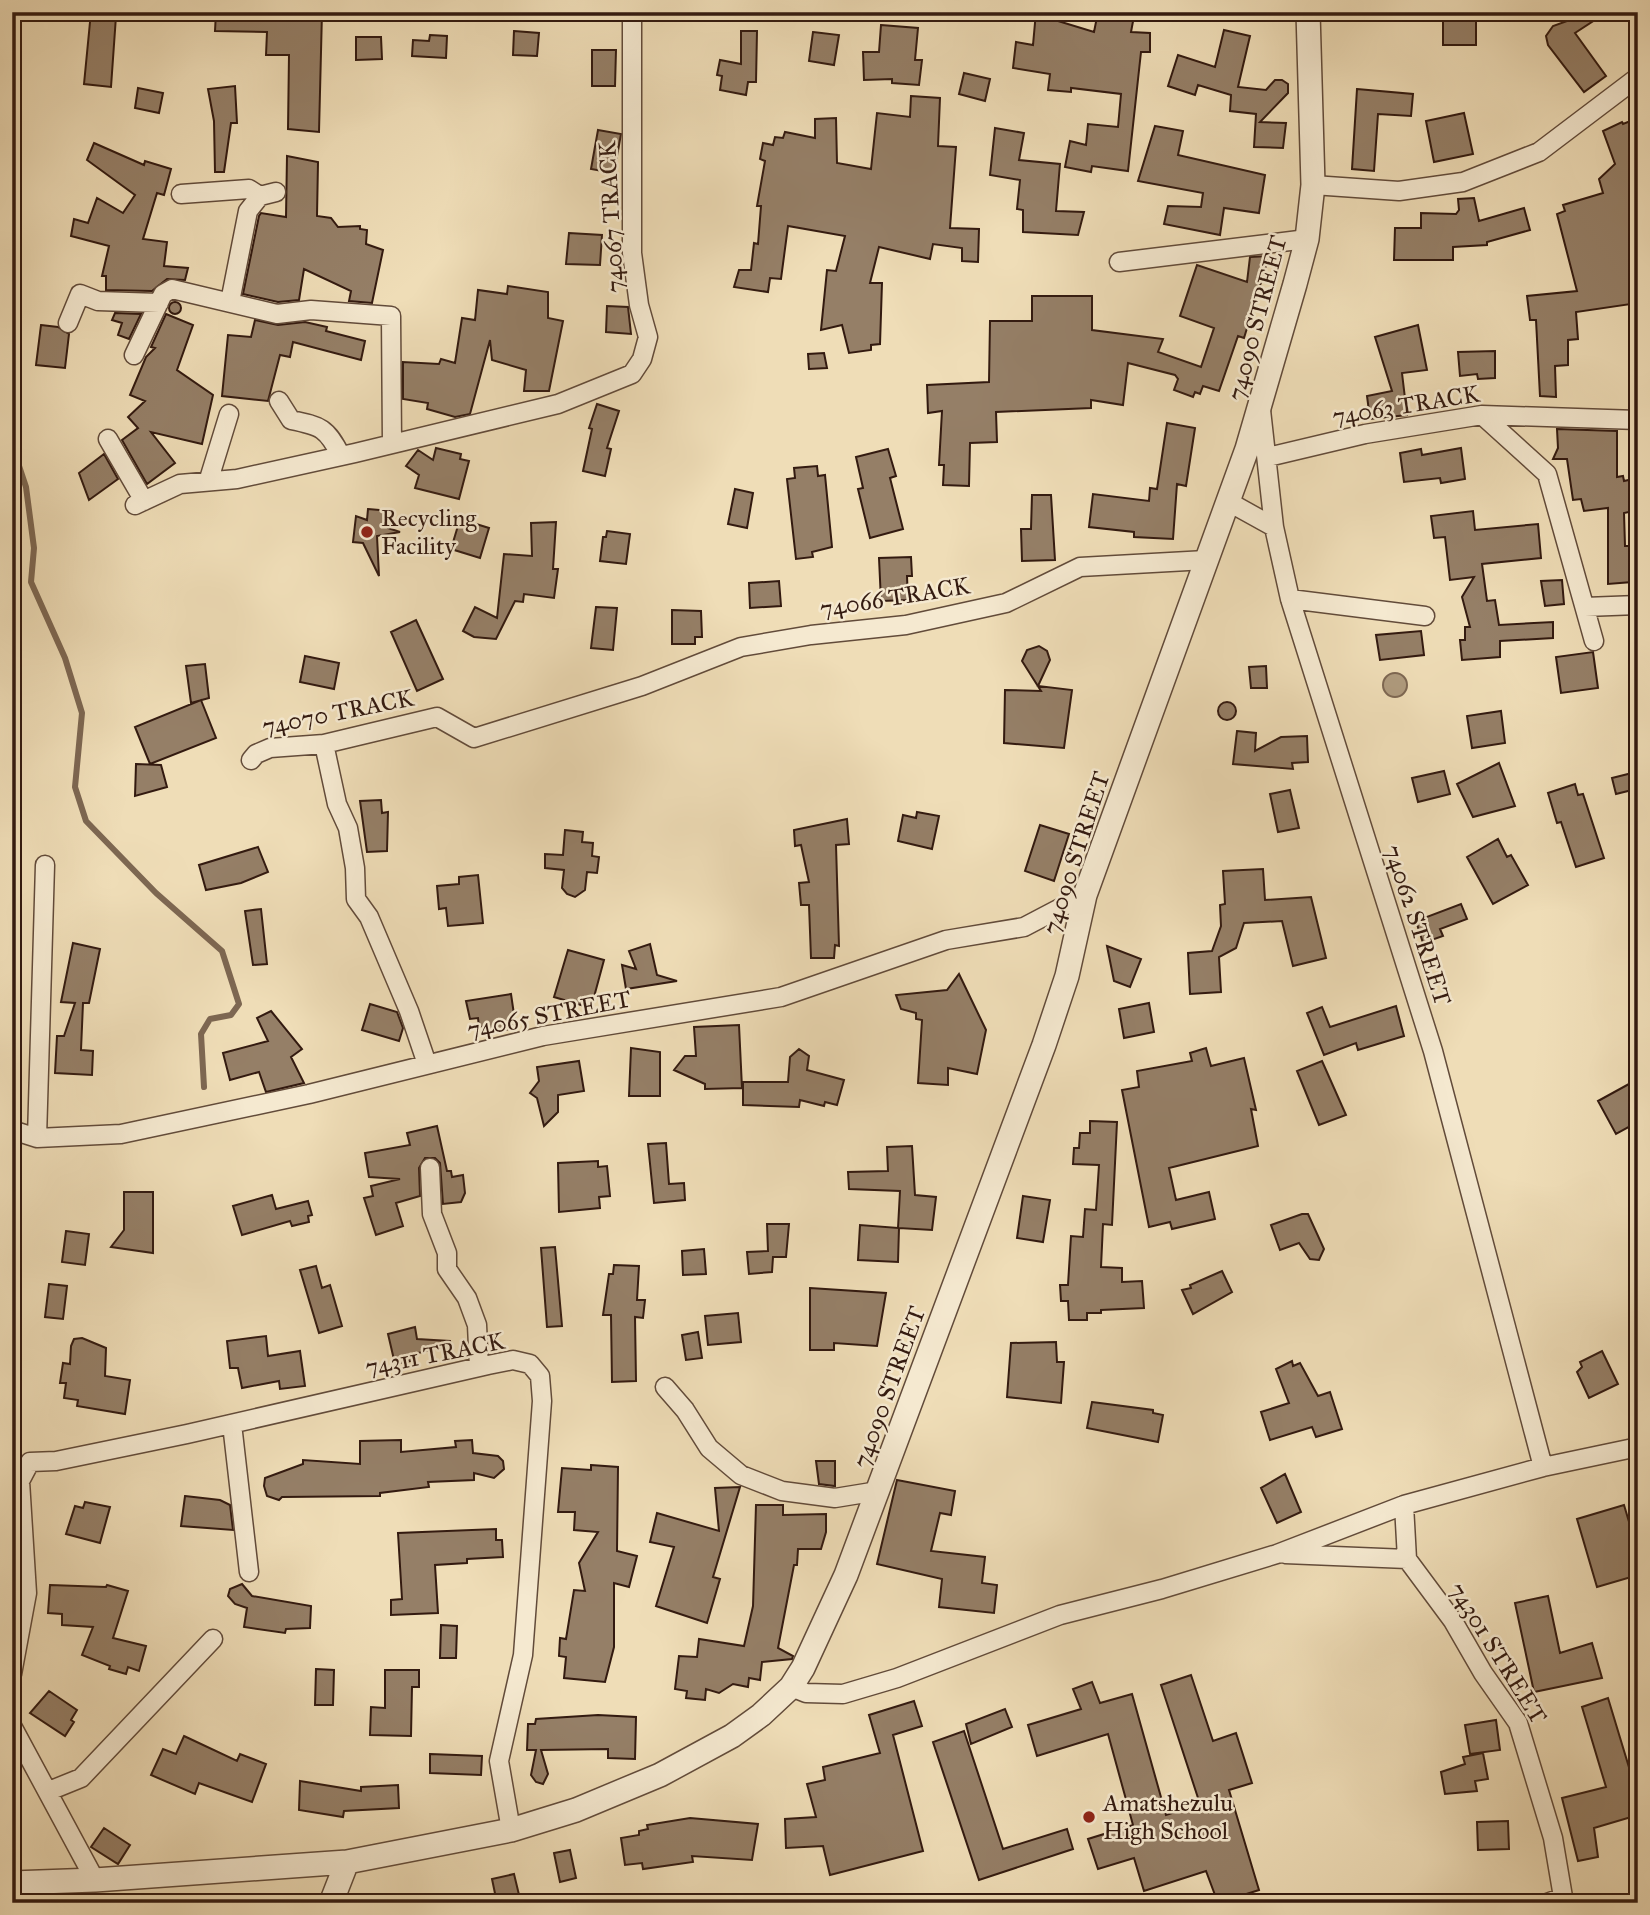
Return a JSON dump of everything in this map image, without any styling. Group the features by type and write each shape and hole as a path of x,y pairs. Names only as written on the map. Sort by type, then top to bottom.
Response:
{"street":[{"name":"74067 TRACK","path":"108,439 139,503 180,484 237,479 558,404 632,374 642,359 648,337 639,305 632,253 632,12"},
{"name":"74090 STREET","path":"791,1687 846,1575 1044,1045 1067,976 1085,895 1264,397 1307,239 1313,185 1308,12"},
{"path":"1313,185 1399,191 1463,182 1539,152 1638,77"},
{"path":"181,194 249,189 268,194 248,211 230,302"},
{"path":"1119,262 1307,239"},
{"path":"134,355 163,294 172,289 277,314 311,310 391,316 392,443"},
{"path":"68,323 80,294 98,301 159,303"},
{"name":"74062 STREET","path":"1264,397 1260,413 1268,457 1274,527 1290,598 1433,1051 1543,1466"},
{"path":"279,401 291,420 317,425 331,436 341,456"},
{"path":"209,480 229,414"},
{"path":"1482,415 1548,474 1594,641"},
{"name":"74063 TRACK","path":"1268,457 1366,434 1482,415 1638,420"},
{"path":"1227,501 1274,527"},
{"name":"74066 TRACK","path":"594,702 741,647 810,635 906,625 1006,603 1080,567 1206,560"},
{"path":"1290,598 1425,616"},
{"path":"1585,607 1638,606"},
{"name":"74070 TRACK","path":"251,760 256,754 270,748 324,744 437,717 474,738 594,702"},
{"path":"324,744 337,804 348,828 355,868 356,899 369,917 409,1011 427,1064"},
{"path":"37,1138 46,865"},
{"name":"74065 STREET","path":"12,1130 37,1138 121,1134 309,1094 543,1036 782,997 946,940 1024,927 1085,895"},
{"path":"430,1168 432,1213 447,1253 447,1269 467,1298 477,1325 479,1367"},
{"name":"74311 TRACK","path":"12,1674 27,1592 20,1481 30,1462 56,1461 232,1424 513,1360 530,1364 540,1376 542,1401 533,1548 523,1655 499,1761 511,1830"},
{"path":"664,1387 685,1410 709,1448 740,1475 782,1491 835,1499 878,1491"},
{"path":"232,1424 249,1572"},
{"path":"12,1883 95,1880 346,1862 511,1830 576,1810 660,1775 732,1736 791,1687 806,1693 843,1694 897,1678 1060,1615 1162,1589 1277,1554 1404,1505 1543,1466 1638,1447"},
{"path":"1277,1554 1407,1559 1404,1505"},
{"name":"74301 STREET","path":"1407,1559 1453,1621 1483,1673 1518,1723 1553,1838 1561,1901"},
{"path":"49,1791 81,1778 213,1639"},
{"path":"12,1727 95,1880"},
{"path":"331,1903 346,1862"}],"shaded area":[{"path":"1395,673 1403,677 1407,685 1403,693 1395,697 1387,693 1383,685 1387,677"}],"building":[{"path":"91,12 116,16 111,87 84,84"},
{"path":"216,12 322,12 319,132 288,129 289,55 266,55 267,32 215,31"},
{"path":"1036,12 1059,12 1058,21 1094,32 1098,12 1134,16 1131,32 1150,33 1150,52 1141,52 1128,171 1092,166 1091,172 1065,167 1070,141 1086,145 1088,124 1118,127 1121,94 1071,88 1071,92 1048,90 1050,74 1013,68 1016,42 1033,45"},
{"path":"1443,12 1476,12 1476,45 1443,45"},
{"path":"1592,12 1604,14 1575,33 1606,76 1584,92 1548,45 1546,36 1553,26"},
{"path":"881,25 918,28 915,60 922,60 919,85 892,83 892,79 864,80 863,52 879,52"},
{"path":"1224,30 1250,36 1238,87 1266,90 1275,80 1288,84 1288,93 1260,122 1286,123 1283,148 1254,147 1256,114 1230,111 1231,95 1198,85 1195,95 1168,86 1178,55 1215,67"},
{"path":"514,31 539,33 537,56 513,55"},
{"path":"741,31 757,31 756,82 748,82 746,95 720,90 722,76 717,75 720,60 741,64"},
{"path":"813,32 839,35 834,65 809,61"},
{"path":"430,35 447,36 446,58 412,56 413,40 429,41"},
{"path":"356,37 381,37 382,59 356,60"},
{"path":"592,50 616,50 615,86 592,86"},
{"path":"964,73 990,79 985,101 959,94"},
{"path":"235,86 237,123 231,123 224,172 215,172 214,121 208,89"},
{"path":"138,88 163,93 159,113 135,108"},
{"path":"1357,89 1413,94 1411,116 1378,114 1374,171 1352,169"},
{"path":"911,96 940,98 938,146 956,147 950,228 979,229 978,262 962,261 962,248 933,244 930,259 879,247 870,283 882,283 880,344 871,345 871,350 849,353 842,325 821,330 827,270 836,271 845,236 788,226 781,279 770,278 768,292 734,287 739,270 751,270 754,243 758,244 761,206 757,206 765,161 760,159 763,143 773,145 775,137 783,138 785,132 815,138 815,119 836,118 837,163 871,169 877,113 910,117"},
{"path":"1464,113 1473,154 1434,162 1426,121"},
{"path":"1638,118 1638,303 1576,312 1578,339 1568,340 1568,365 1555,366 1556,397 1540,396 1536,320 1530,320 1527,296 1577,291 1557,214 1565,211 1563,205 1603,193 1599,179 1615,164 1603,131"},
{"path":"1155,126 1183,131 1178,155 1265,175 1259,213 1224,208 1220,235 1164,224 1168,206 1201,207 1203,193 1138,181"},
{"path":"995,128 1024,133 1019,160 1060,164 1056,211 1084,212 1078,235 1023,232 1023,210 1017,209 1020,180 990,175"},
{"path":"598,130 621,134 614,173 591,169"},
{"path":"94,143 144,165 145,161 171,169 164,195 157,193 143,239 167,242 164,266 188,268 185,280 167,279 152,291 106,290 106,276 102,276 109,246 71,236 74,219 88,223 97,198 123,213 135,195 87,160"},
{"path":"287,156 318,162 317,216 331,218 338,227 360,226 360,229 367,230 366,244 383,250 372,303 349,301 351,291 304,269 299,300 278,302 243,294 259,216 261,213 286,217"},
{"path":"1474,198 1479,221 1524,208 1530,230 1487,242 1487,245 1453,247 1453,260 1394,260 1395,228 1421,228 1421,213 1456,214 1459,210 1458,199"},
{"path":"569,233 602,235 600,265 566,264"},
{"path":"1269,256 1244,338 1238,336 1219,391 1203,386 1200,394 1195,392 1193,397 1174,390 1178,379 1175,375 1128,363 1123,405 1091,400 1091,408 996,412 997,442 970,443 969,486 943,485 944,465 939,465 942,411 928,413 927,385 989,382 990,321 1032,321 1032,296 1092,296 1092,330 1163,339 1158,352 1201,367 1214,328 1180,316 1197,265 1247,282 1250,257"},
{"path":"508,286 548,292 548,318 563,321 549,391 524,391 526,370 492,360 490,340 470,414 455,417 427,409 428,403 403,399 403,362 439,364 441,359 455,363 462,318 475,320 478,290 507,294"},
{"path":"175,302 181,308 175,314 169,308"},
{"path":"607,306 628,307 631,334 606,332"},
{"path":"115,313 141,314 129,339 118,335 122,323 112,320"},
{"path":"166,314 193,325 177,370 213,395 202,444 151,432 175,463 147,484 122,440 138,428 128,417 145,401 130,395 146,357 155,348 151,347"},
{"path":"255,320 278,325 305,322 327,327 326,331 365,341 361,360 293,342 290,357 280,355 268,401 222,396 228,335 251,337"},
{"path":"41,325 58,327 69,334 65,368 36,365"},
{"path":"1418,325 1427,370 1402,373 1407,415 1370,419 1367,396 1392,391 1375,337"},
{"path":"1495,351 1495,378 1478,379 1477,374 1460,376 1458,352"},
{"path":"824,353 827,368 809,369 808,354"},
{"path":"597,404 619,411 607,448 611,449 605,476 583,471 592,429 589,428"},
{"path":"1167,423 1195,428 1186,486 1177,484 1173,539 1134,537 1134,532 1089,527 1093,494 1149,501 1150,488 1157,489"},
{"path":"1557,429 1617,431 1617,477 1623,476 1624,481 1633,479 1638,510 1624,513 1625,546 1631,546 1632,582 1608,584 1608,508 1584,511 1581,499 1573,500 1567,459 1553,459 1558,448"},
{"path":"436,448 461,454 460,459 469,461 459,499 415,488 419,475 406,466 418,450 433,460"},
{"path":"1461,448 1465,479 1441,483 1440,478 1404,482 1400,453 1421,449 1422,455"},
{"path":"888,449 896,476 890,478 903,529 870,538 858,489 863,488 856,457"},
{"path":"104,454 118,479 89,500 79,473"},
{"path":"817,466 818,476 825,475 832,547 812,552 813,557 796,559 787,479 795,478 794,468"},
{"path":"735,489 753,493 747,528 728,524"},
{"path":"1032,495 1051,495 1055,560 1022,561 1021,529 1031,529"},
{"name":"Recycling Facility","path":"368,509 391,511 388,528 400,532 377,536 379,576 363,543 353,542 356,516 367,520"},
{"path":"1473,511 1475,530 1538,524 1541,558 1482,564 1487,601 1495,600 1499,625 1553,622 1553,638 1500,641 1500,657 1462,660 1460,640 1465,640 1465,627 1470,627 1462,597 1474,577 1450,580 1445,537 1434,538 1431,516"},
{"path":"460,519 489,528 480,558 451,549"},
{"path":"556,522 553,569 558,569 554,598 524,594 523,602 515,601 496,639 474,637 463,631 475,607 497,618 504,554 532,556 531,523"},
{"path":"607,531 630,534 626,564 600,561 603,537 606,537"},
{"path":"911,557 912,576 907,576 908,600 881,601 879,558"},
{"path":"1562,580 1564,604 1545,606 1541,581"},
{"path":"779,581 781,606 750,608 749,583"},
{"path":"596,607 617,608 613,650 591,648"},
{"path":"672,610 701,611 702,637 695,637 695,644 672,644"},
{"path":"416,620 443,679 417,691 391,632"},
{"path":"1421,631 1424,655 1380,660 1376,635"},
{"path":"1039,646 1047,651 1050,660 1038,686 1072,690 1064,748 1004,743 1005,690 1041,691 1022,661 1027,650"},
{"path":"1593,652 1598,688 1561,693 1556,657"},
{"path":"305,656 339,663 334,689 300,682"},
{"path":"205,664 209,698 191,703 186,666"},
{"path":"1266,666 1267,688 1251,688 1249,667"},
{"path":"201,700 216,738 150,764 135,727"},
{"path":"1227,702 1233,705 1236,711 1233,717 1227,720 1221,717 1218,711 1221,705"},
{"path":"1501,711 1505,743 1472,748 1467,716"},
{"path":"1237,731 1256,733 1255,751 1281,737 1307,736 1308,762 1292,763 1293,769 1233,764"},
{"path":"1499,763 1515,806 1473,817 1457,784"},
{"path":"136,764 161,765 167,787 135,796"},
{"path":"1444,771 1450,794 1418,802 1412,778"},
{"path":"1632,773 1636,789 1616,794 1612,778"},
{"path":"1575,784 1578,795 1583,794 1604,858 1576,867 1561,822 1557,823 1548,793"},
{"path":"1290,790 1299,828 1278,832 1270,794"},
{"path":"381,800 382,813 388,812 387,851 367,852 360,801"},
{"path":"917,812 939,816 932,849 898,841 903,815 916,818"},
{"path":"847,819 849,844 836,845 839,946 835,945 834,958 811,958 809,905 801,905 799,883 809,882 801,845 795,846 794,830"},
{"path":"1040,825 1069,834 1054,881 1025,871"},
{"path":"565,830 583,832 582,842 593,843 592,856 599,857 597,873 587,872 585,890 575,897 562,888 564,870 545,868 545,854 563,855"},
{"path":"1498,839 1507,857 1511,855 1528,885 1493,904 1467,857"},
{"path":"258,847 268,872 241,883 206,890 199,865"},
{"path":"1263,869 1265,900 1311,897 1326,958 1293,966 1282,921 1244,923 1236,948 1219,957 1221,992 1190,994 1188,953 1212,951 1221,926 1220,905 1225,904 1223,871"},
{"path":"478,875 483,923 448,926 446,908 439,909 437,886 459,884 459,877"},
{"path":"1461,904 1467,919 1440,929 1443,936 1423,943 1416,921"},
{"path":"261,909 267,964 253,965 245,911"},
{"path":"73,943 100,949 89,1003 83,1003 81,1050 93,1051 92,1075 55,1073 57,1036 64,1036 75,1003 61,1002"},
{"path":"650,944 657,975 677,981 626,989 622,965 636,969 629,951"},
{"path":"1107,946 1141,959 1130,987 1114,981"},
{"path":"568,950 604,960 591,1008 554,997"},
{"path":"959,974 986,1030 977,1074 948,1068 948,1085 918,1083 922,1020 916,1019 916,1013 901,1009 896,995 947,990"},
{"path":"511,994 516,1028 488,1033 487,1026 479,1027 478,1018 470,1019 466,1001"},
{"path":"1149,1003 1154,1032 1124,1038 1119,1009"},
{"path":"370,1004 397,1012 403,1028 399,1041 362,1030"},
{"path":"1396,1006 1404,1036 1358,1050 1356,1043 1324,1055 1307,1013 1322,1007 1330,1027"},
{"path":"271,1011 302,1049 291,1057 304,1083 266,1092 259,1072 230,1080 223,1053 268,1041 257,1018"},
{"path":"739,1025 742,1088 705,1089 705,1084 674,1070 685,1056 696,1056 694,1027"},
{"path":"631,1048 660,1052 660,1096 629,1096"},
{"path":"1206,1048 1211,1066 1244,1058 1256,1110 1251,1109 1258,1146 1169,1168 1176,1200 1209,1192 1215,1219 1172,1229 1170,1222 1149,1227 1122,1090 1139,1087 1137,1071 1192,1061 1190,1053"},
{"path":"799,1049 809,1056 807,1070 844,1080 837,1105 825,1102 824,1106 800,1100 799,1107 743,1105 743,1082 788,1082 790,1057"},
{"path":"579,1061 584,1091 558,1095 558,1112 544,1126 537,1098 530,1093 539,1081 537,1067"},
{"path":"1322,1061 1346,1115 1319,1125 1297,1071"},
{"path":"1638,1079 1638,1122 1616,1134 1598,1101"},
{"path":"1090,1121 1117,1122 1112,1225 1103,1224 1101,1267 1122,1268 1122,1282 1142,1281 1144,1308 1101,1310 1101,1313 1087,1313 1087,1320 1069,1320 1068,1301 1061,1301 1060,1285 1068,1285 1071,1236 1083,1237 1085,1209 1096,1210 1099,1165 1073,1164 1074,1148 1079,1148 1080,1133 1090,1133"},
{"path":"437,1126 447,1171 451,1171 452,1177 463,1175 465,1193 461,1202 443,1204 440,1163 435,1158 425,1158 419,1168 420,1196 396,1203 403,1226 376,1235 364,1198 373,1196 371,1186 400,1179 369,1177 365,1153 410,1145 407,1133"},
{"path":"666,1143 669,1184 684,1183 685,1200 654,1203 648,1144"},
{"path":"912,1146 915,1195 936,1197 932,1230 899,1228 898,1262 858,1260 860,1225 898,1228 900,1191 849,1189 848,1172 888,1171 887,1147"},
{"path":"598,1161 598,1167 607,1166 610,1196 599,1197 600,1208 559,1212 558,1163"},
{"path":"124,1192 153,1192 153,1253 111,1247 124,1230"},
{"path":"272,1195 276,1209 308,1201 312,1215 308,1216 309,1222 292,1226 290,1221 242,1235 233,1206"},
{"path":"1023,1196 1050,1200 1043,1242 1017,1238"},
{"path":"1308,1214 1324,1249 1319,1260 1310,1259 1299,1243 1280,1250 1271,1225"},
{"path":"767,1224 789,1224 786,1257 773,1257 772,1272 749,1274 747,1252 768,1251"},
{"path":"66,1231 89,1234 85,1265 62,1262"},
{"path":"555,1247 562,1326 547,1327 541,1248"},
{"path":"704,1249 706,1274 683,1275 682,1251"},
{"path":"614,1265 639,1266 637,1300 645,1300 643,1318 635,1317 636,1381 612,1382 611,1315 603,1315 609,1274 613,1274"},
{"path":"316,1266 322,1288 330,1285 342,1326 319,1333 300,1270"},
{"path":"1222,1271 1232,1292 1193,1314 1182,1290"},
{"path":"49,1284 67,1286 63,1319 45,1317"},
{"path":"810,1288 886,1293 877,1346 834,1343 834,1350 810,1350"},
{"path":"738,1313 741,1342 708,1345 705,1316"},
{"path":"415,1327 417,1339 450,1341 451,1345 410,1355 411,1361 395,1364 388,1334"},
{"path":"698,1332 702,1358 686,1360 682,1335"},
{"path":"266,1336 268,1356 300,1351 305,1386 280,1389 279,1381 242,1388 238,1368 230,1368 227,1341"},
{"path":"82,1338 106,1348 105,1376 130,1380 125,1414 77,1406 78,1400 64,1398 66,1383 60,1383 63,1363 70,1364 74,1339"},
{"path":"1056,1342 1057,1362 1064,1362 1061,1403 1007,1397 1011,1343"},
{"path":"1602,1351 1618,1384 1589,1398 1577,1372 1582,1367 1580,1362"},
{"path":"1292,1361 1293,1366 1300,1363 1318,1396 1330,1392 1342,1429 1316,1437 1312,1427 1270,1440 1261,1412 1289,1403 1276,1369"},
{"path":"1092,1402 1153,1410 1153,1413 1163,1415 1158,1442 1087,1428"},
{"path":"401,1440 401,1452 456,1447 455,1441 472,1440 473,1453 498,1456 503,1461 504,1469 494,1478 474,1473 474,1480 428,1482 429,1487 380,1493 380,1496 282,1497 279,1500 267,1496 265,1478 303,1464 303,1460 360,1464 360,1441"},
{"path":"816,1461 835,1461 835,1486 819,1484"},
{"path":"591,1465 618,1467 617,1551 637,1556 629,1587 614,1583 614,1647 605,1682 564,1678 566,1657 559,1656 560,1638 566,1639 574,1590 585,1591 579,1563 598,1532 574,1530 575,1512 558,1512 562,1468 591,1470"},
{"path":"1285,1474 1301,1512 1277,1523 1261,1488"},
{"path":"897,1480 955,1491 951,1515 940,1513 931,1551 985,1557 982,1583 997,1585 994,1613 939,1607 942,1579 877,1564"},
{"path":"740,1487 713,1577 720,1579 707,1623 656,1606 674,1547 650,1542 657,1513 719,1531 715,1488"},
{"path":"185,1496 220,1500 230,1505 233,1530 181,1526"},
{"path":"85,1502 110,1507 100,1543 66,1534 75,1506 83,1508"},
{"path":"756,1505 783,1505 783,1515 826,1514 826,1532 821,1549 798,1549 797,1565 794,1565 778,1648 793,1656 792,1659 762,1662 760,1680 749,1678 748,1687 733,1684 719,1693 706,1689 705,1700 686,1698 687,1691 675,1689 679,1656 697,1657 699,1639 744,1646 753,1606"},
{"path":"1624,1505 1638,1552 1638,1575 1597,1587 1577,1519"},
{"path":"496,1529 496,1540 502,1540 503,1557 467,1559 467,1563 435,1565 438,1613 391,1615 391,1600 402,1599 398,1533"},
{"path":"242,1584 252,1596 311,1606 310,1628 286,1629 285,1633 244,1627 247,1608 235,1604 228,1596 230,1589"},
{"path":"50,1585 107,1585 128,1591 113,1638 146,1646 139,1671 128,1667 126,1674 109,1669 110,1666 82,1655 93,1627 62,1625 62,1614 48,1613"},
{"path":"1548,1596 1560,1653 1592,1643 1602,1678 1534,1692 1515,1603"},
{"path":"441,1625 457,1626 456,1658 440,1658"},
{"path":"316,1669 334,1670 333,1705 315,1705"},
{"path":"385,1670 419,1670 419,1687 412,1687 411,1736 370,1735 371,1707 385,1708"},
{"path":"1191,1675 1213,1741 1236,1733 1252,1783 1229,1790 1259,1890 1218,1903 1206,1871 1144,1891 1134,1858 1098,1869 1088,1839 1133,1825 1108,1734 1037,1756 1028,1725 1081,1709 1073,1689 1092,1682 1100,1703 1132,1694 1166,1815 1200,1804 1161,1685"},
{"path":"49,1691 77,1710 71,1720 74,1722 65,1736 30,1713"},
{"path":"1608,1698 1638,1797 1638,1815 1594,1828 1598,1857 1578,1861 1562,1798 1606,1787 1582,1707"},
{"path":"914,1701 922,1726 893,1735 923,1851 830,1875 823,1846 786,1848 785,1819 816,1817 807,1784 825,1780 823,1767 880,1753 869,1715"},
{"path":"1005,1709 1012,1727 971,1744 966,1724"},
{"path":"598,1715 636,1717 635,1759 608,1758 608,1749 541,1750 548,1774 543,1784 536,1782 531,1775 536,1750 527,1750 528,1724 535,1724 536,1719"},
{"path":"1496,1720 1500,1750 1470,1754 1465,1725"},
{"path":"964,1731 1003,1849 1067,1829 1073,1849 979,1880 933,1742"},
{"path":"184,1736 237,1761 240,1754 266,1764 252,1802 199,1783 195,1794 151,1775 163,1749 176,1754"},
{"path":"1483,1753 1488,1779 1475,1781 1477,1791 1445,1794 1441,1772 1465,1764 1463,1757"},
{"path":"430,1754 482,1756 481,1775 430,1773"},
{"path":"300,1781 361,1791 361,1787 398,1785 399,1808 344,1811 343,1817 299,1810"},
{"path":"690,1818 758,1824 752,1860 692,1856 693,1862 643,1869 642,1863 625,1865 621,1838 639,1835 639,1831 648,1829 647,1825"},
{"path":"1508,1821 1509,1849 1478,1850 1477,1822"},
{"path":"104,1828 130,1845 118,1864 91,1847"},
{"path":"570,1850 576,1878 560,1882 554,1853"},
{"path":"514,1874 520,1899 497,1903 492,1879"}],"waterway":[{"path":"12,445 26,487 34,548 31,582 65,658 82,713 75,787 86,821 156,893 222,951 239,1004 231,1015 210,1019 201,1034 204,1087"}],"place":[{"name":"Recycling Facility","path":"367,532"},
{"name":"Amatshezulu High School","path":"1089,1817"}]}
